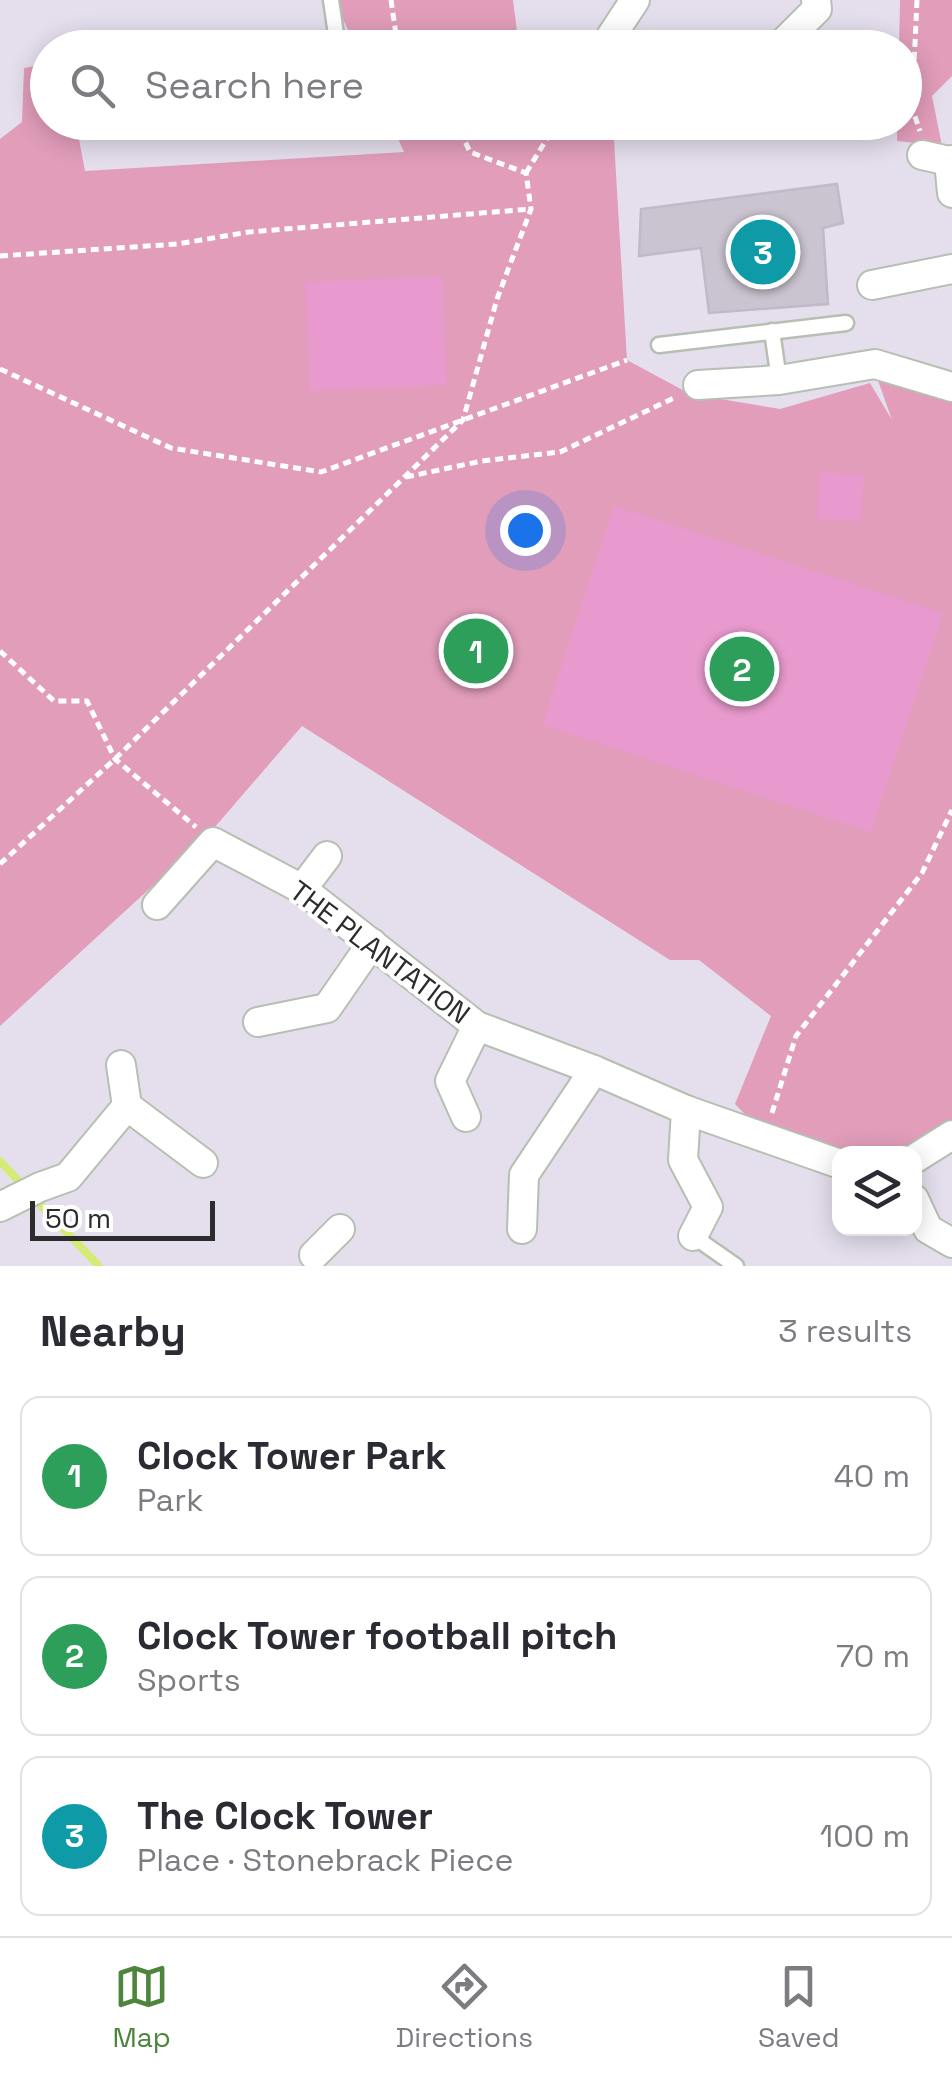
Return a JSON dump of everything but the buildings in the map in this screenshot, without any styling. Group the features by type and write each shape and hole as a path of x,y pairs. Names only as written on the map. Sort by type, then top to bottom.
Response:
{"street":[{"path":"615,30 634,0"},
{"path":"787,30 817,9 816,0"},
{"path":"941,159 952,193"},
{"path":"872,285 952,269"},
{"path":"698,385 780,380 875,364 952,387"},
{"path":"158,904 213,842"},
{"name":"THE PLANTATION","path":"213,842 302,889 477,1026 686,1110 832,1161"},
{"path":"302,889 327,856"},
{"path":"258,1022 327,1008 372,943"},
{"path":"466,1116 450,1080 477,1026"},
{"path":"6,1204 68,1177 126,1106 122,1066"},
{"path":"522,1229 524,1175 594,1070"},
{"path":"126,1106 203,1163"},
{"path":"686,1110 683,1160 708,1207 693,1236"},
{"path":"922,1154 952,1135"},
{"path":"922,1216 928,1229 952,1243"},
{"path":"314,1262 340,1229"}],"lane":[{"path":"331,0 335,30"},
{"path":"659,345 846,323"},
{"path":"772,331 780,380"},
{"path":"693,1236 736,1266"}],"path":[{"path":"391,0 395,30"},
{"path":"916,30 917,0"},
{"path":"922,137 941,159"},
{"path":"464,140 470,152 526,172"},
{"path":"0,864 115,758 462,420 497,300 530,209 526,172 546,140"},
{"path":"0,256 158,246 249,232 530,209"},
{"path":"0,369 171,448 321,472 626,360"},
{"path":"404,478 560,452 698,385"},
{"path":"0,651 54,701 87,701 115,758 213,842"},
{"path":"765,1135 796,1036 922,873 952,810"}],"shaded area":[{"path":"334,0 513,0 517,30 348,30"},
{"path":"900,0 952,0 952,76 932,96 942,146 897,141 922,140 922,30 899,30"},
{"path":"30,67 30,140 79,140 85,171 404,152 399,140 614,140 627,360 690,394 780,409 870,383 892,420 875,372 952,389 952,1135 922,1150 922,1146 832,1146 832,1152 765,1135 735,1104 771,1016 699,960 670,960 302,726 208,835 0,1026 0,139 22,122 24,68"},
{"path":"442,276 447,385 310,391 305,282"},
{"path":"819,472 864,475 861,521 817,519"},
{"path":"614,506 943,613 871,832 542,725"}],"waterway":[{"path":"0,1161 23,1186"},
{"path":"33,1197 99,1266"}],"place":[{"name":"The Clock Tower","path":"763,252"},
{"name":"Clock Tower Park","path":"476,651"},
{"name":"Clock Tower football pitch","path":"742,669"}]}
